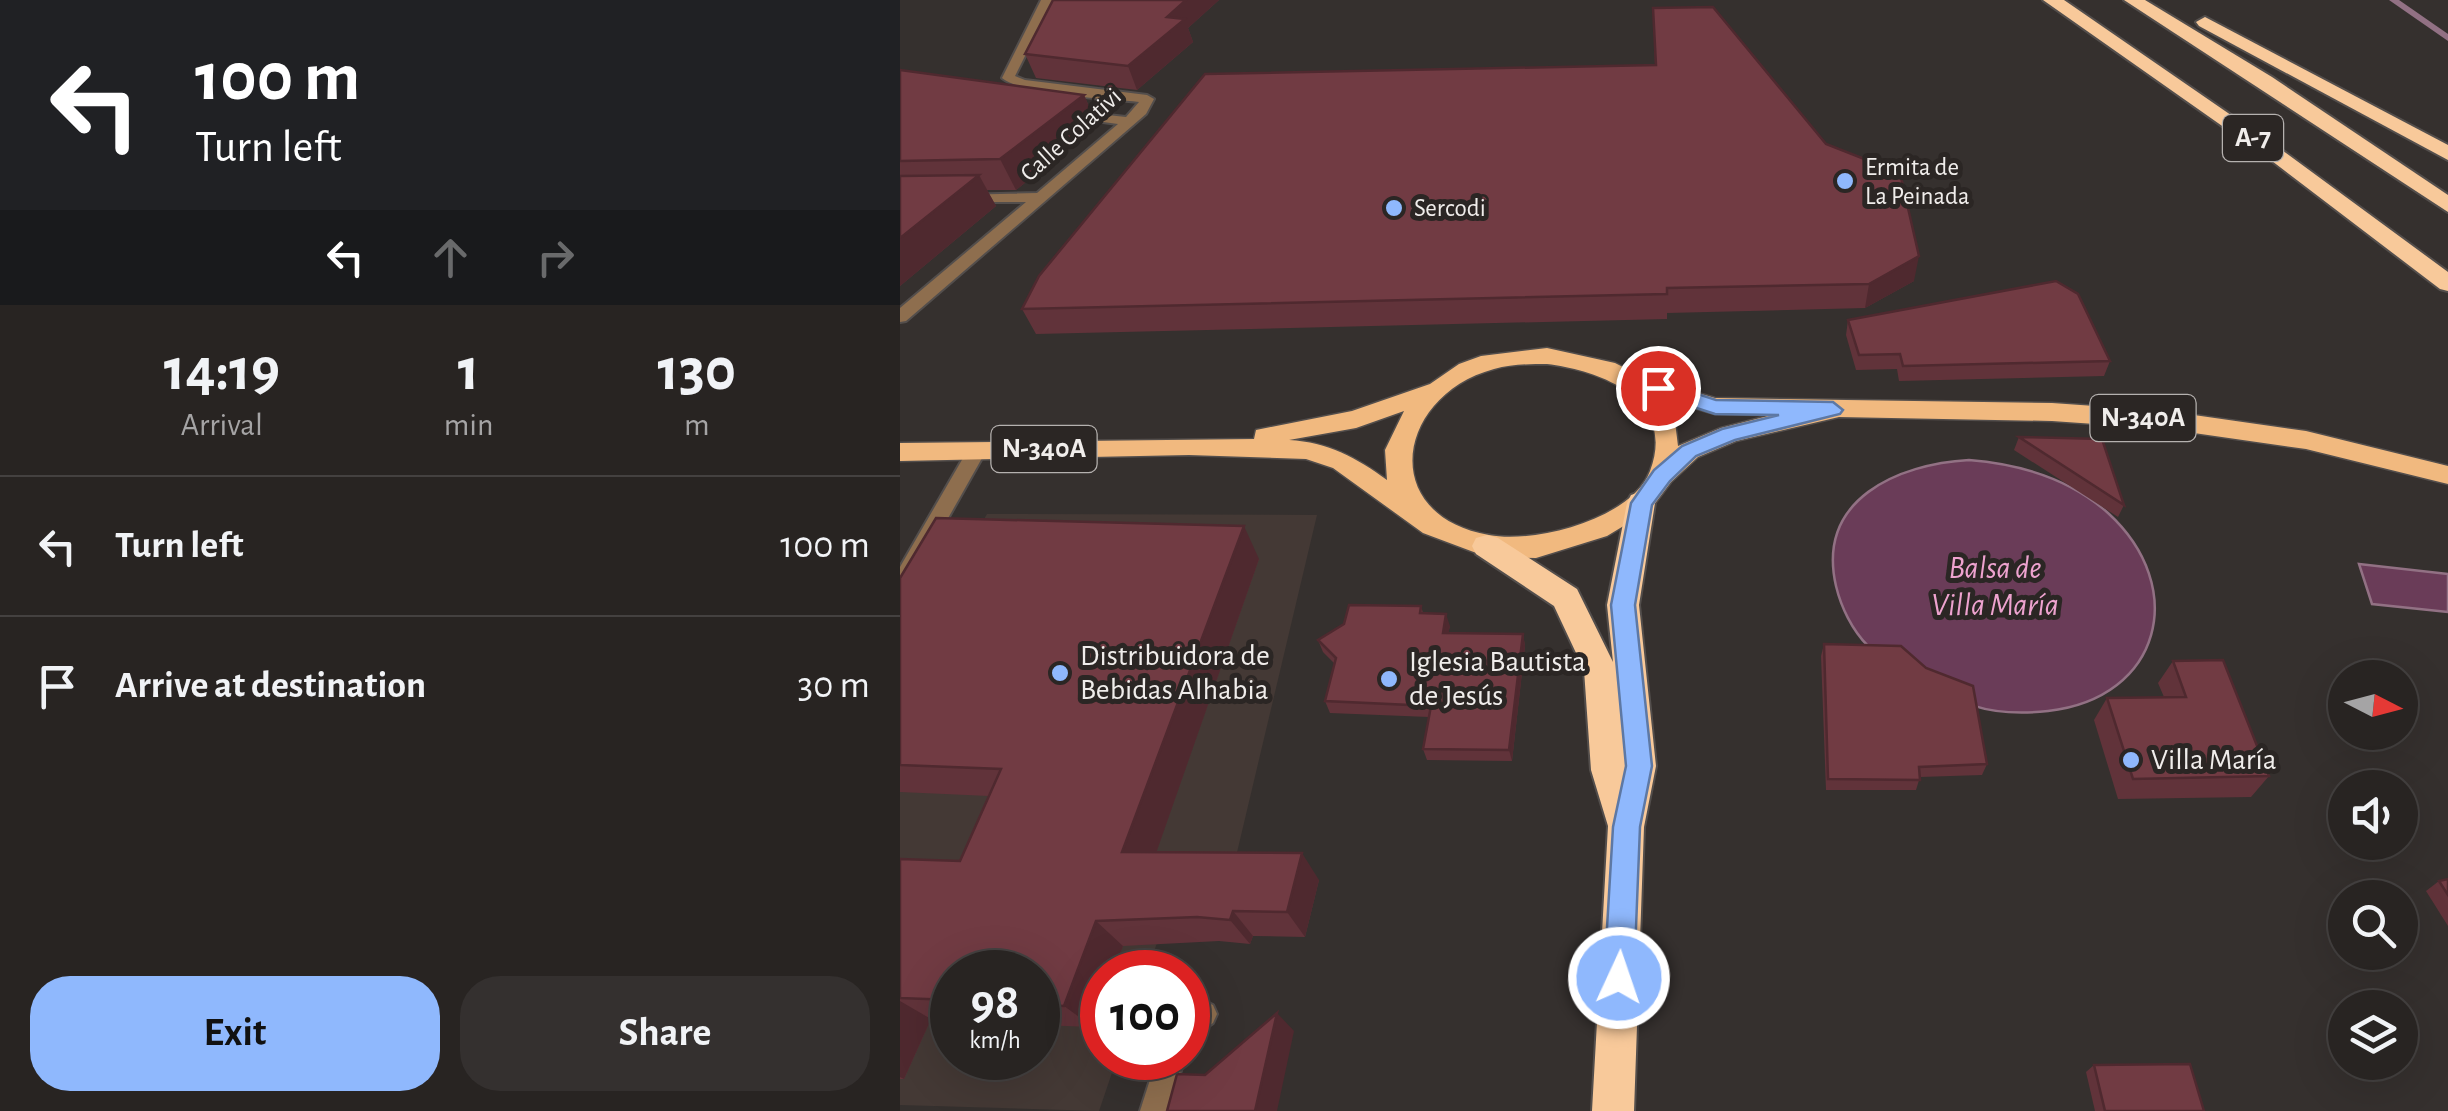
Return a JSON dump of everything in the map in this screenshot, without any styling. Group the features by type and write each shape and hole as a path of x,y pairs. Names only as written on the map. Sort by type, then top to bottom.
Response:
{"highway":[{"name":"A-7","path":"2052,0 2279,157 2448,284"},
{"name":"A-7","path":"2133,0 2265,82 2448,205"},
{"path":"2166,0 2448,154"},
{"name":"N-340A","path":"1433,526 1404,495 1396,463 1400,436 1413,414 1470,368 1517,356 1578,358 1614,369 1630,381 1663,420 1666,452 1662,476"},
{"name":"N-340A","path":"1630,381 1715,406 2052,412 2166,420 2306,440 2448,475"},
{"name":"N-340A","path":"1189,446 1356,419 1441,388"},
{"name":"N-340A","path":"900,452 1189,446 1306,450 1342,461 1433,526 1488,546 1536,547 1572,539 1642,503 1662,476 1689,451 1730,434 1833,410"},
{"path":"1613,1111 1626,827 1639,766 1623,605 1642,503"},
{"path":"1488,546 1566,598 1600,670 1608,770 1626,827"}],"street":[{"name":"Calle Colativi","path":"900,316 1128,121 1147,98 1022,84 1008,78 1047,0"},
{"path":"1052,111 1128,121"},
{"path":"952,198 1040,197"},
{"path":"900,585 977,450"},
{"path":"1154,1111 1164,1080"}],"shaded area":[{"path":"987,514 1317,515 1234,865 1180,876 1155,950 1080,950 1080,1080 1110,1080 1099,1111 900,1105 900,663"}],"water":[{"name":"Balsa de Villa María","path":"1969,460 2025,469 2060,482 2108,513 2133,542 2149,573 2155,605 2151,635 2138,662 2117,685 2087,702 2048,711 1989,710 1957,700 1924,682 1876,653 1857,633 1838,594 1833,556 1838,530 1851,509 1868,492 1890,479 1915,469"},
{"path":"2359,564 2448,574 2448,612 2372,604"}],"building":[{"path":"1053,0 1186,0 1167,17 1185,19 1128,66 1025,54"},
{"name":"Sercodi","path":"1713,7 1826,144 1900,173 1919,256 1869,284 1667,288 1667,294 1022,309 1039,276 1205,74 1656,65 1653,8"},
{"path":"900,70 1084,95 1000,159 900,161"},
{"path":"979,175 900,238 900,176"},
{"path":"2056,281 2078,294 2110,361 1903,366 1900,354 1859,355 1848,320"},
{"path":"2019,437 2102,439 2124,505"},
{"path":"936,518 1244,526 1122,852 1302,853 1287,912 1233,911 1230,920 1197,917 1096,921 1085,950 1080,950 1080,964 1064,1006 1060,1006 1060,950 930,950 930,999 900,998 900,859 960,861 1001,769 900,765 900,578"},
{"path":"1349,605 1421,606 1420,613 1446,614 1443,633 1523,634 1509,750 1423,749 1431,706 1325,701 1336,658 1318,640 1344,624"},
{"path":"1824,644 1901,646 1926,668 1973,686 1987,764 1919,767 1920,780 1828,779"},
{"path":"2223,660 2269,776 2133,779 2107,698 2186,697 2173,661"},
{"path":"2448,879 2448,895 2439,881"},
{"path":"1277,1013 1255,1111 1167,1111 1175,1080 1210,1080 1210,1071"},
{"path":"2190,1064 2204,1111 2105,1111 2094,1065"}],"waterway":[{"path":"2393,0 2448,38"}],"place":[{"name":"Ermita de La Peinada","path":"1845,181"},
{"name":"Sercodi","path":"1394,208"},
{"name":"Distribuidora de Bebidas Alhabia","path":"1060,673"},
{"name":"Iglesia Bautista de Jesús","path":"1389,679"},
{"name":"Villa María","path":"2131,760"}],"route":[{"path":"1619,978 1626,827 1639,766 1623,605 1642,503 1662,476 1689,451 1730,434 1833,410 1715,406 1658,388"}]}
